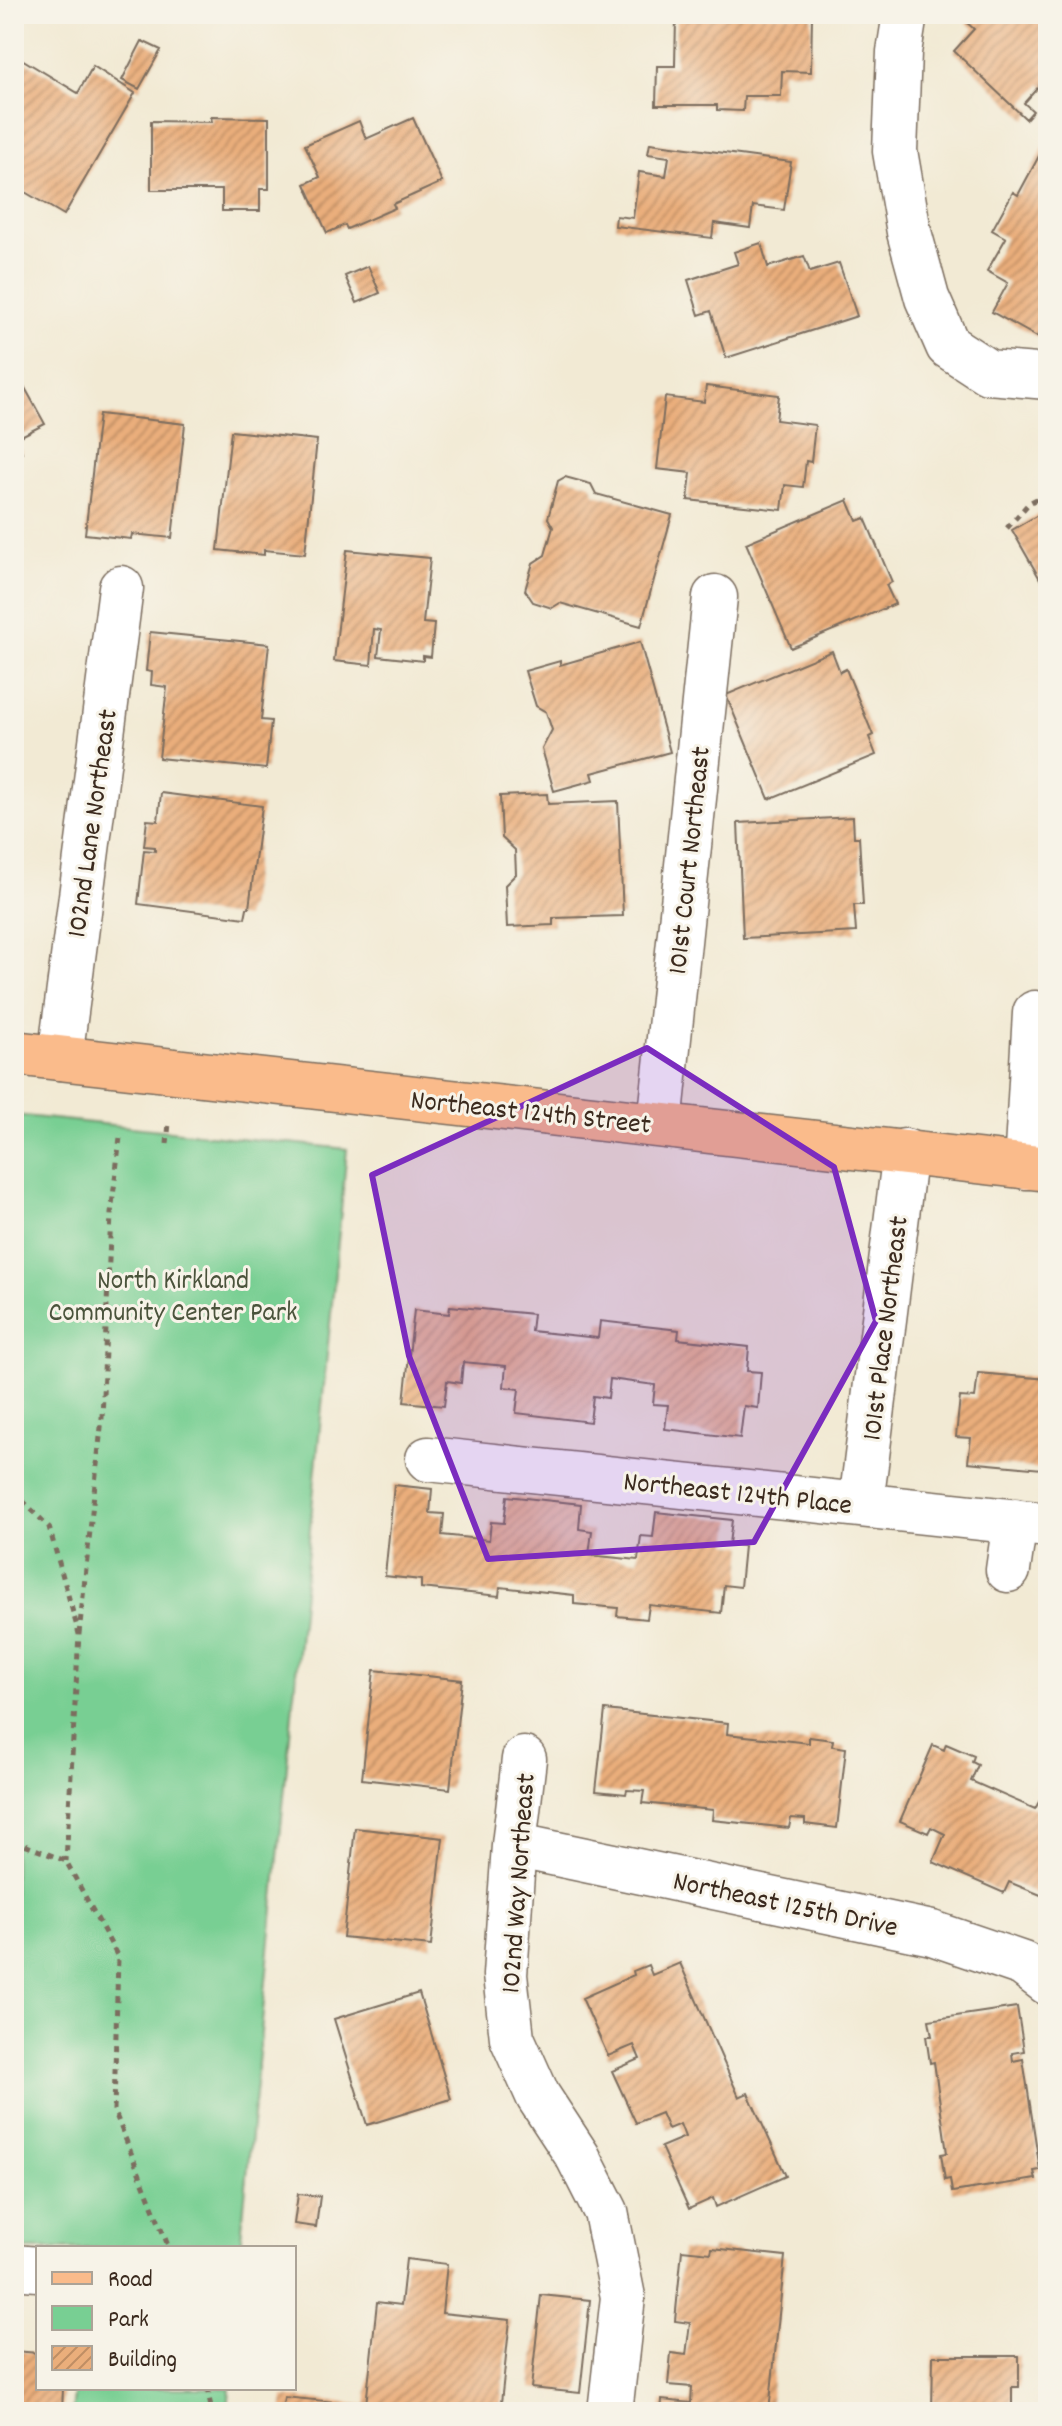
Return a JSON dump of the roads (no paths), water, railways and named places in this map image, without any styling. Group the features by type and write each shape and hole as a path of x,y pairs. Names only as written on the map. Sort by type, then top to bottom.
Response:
{"main road":[{"name":"Northeast 124th Street","path":"14,1053 1037,1168"}],"street":[{"path":"902,33 895,151 909,232 927,298 948,346 988,372 1048,377"},
{"name":"102nd Lane Northeast","path":"60,1058 121,588"},
{"name":"101st Court Northeast","path":"660,1124 715,597"},
{"path":"1035,1013 1037,1168"},
{"name":"101st Place Northeast","path":"861,1504 905,1151"},
{"name":"Northeast 124th Place","path":"428,1459 1032,1523"},
{"path":"1008,1570 1032,1523"},
{"name":"102nd Way Northeast","path":"524,1759 514,1845 505,1975 512,2038 538,2096 578,2157 606,2212 623,2297 610,2412"},
{"name":"Northeast 125th Drive","path":"514,1845 932,1933 1023,1964 1048,1983"},
{"path":"14,2267 36,2269"}],"park label":[{"name":"North Kirkland Community Center Park","path":"173,1294"}]}
